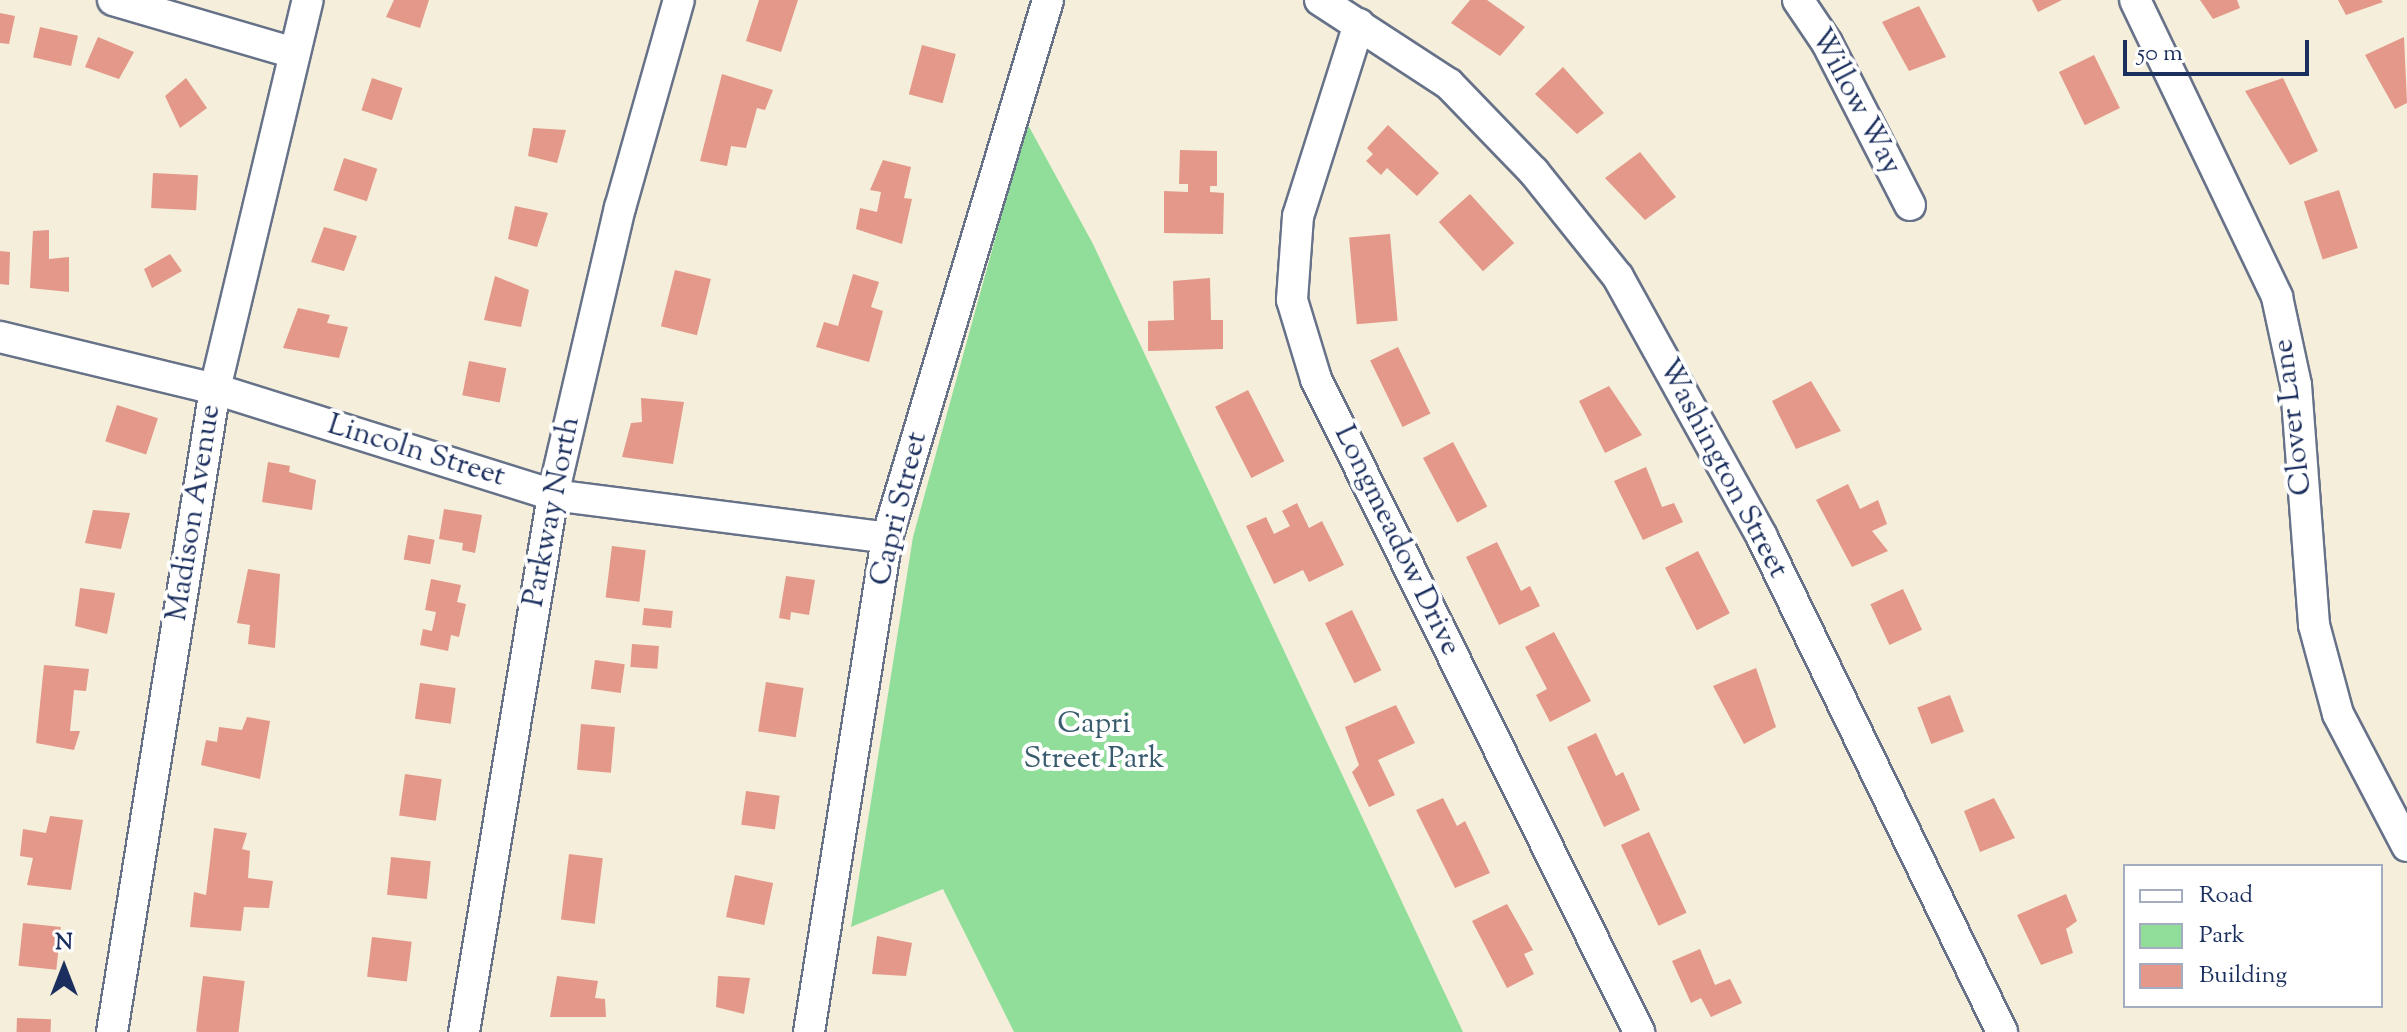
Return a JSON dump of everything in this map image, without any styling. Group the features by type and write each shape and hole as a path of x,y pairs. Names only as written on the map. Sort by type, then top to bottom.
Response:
{"street":[{"path":"113,0 291,52"},
{"name":"Madison Avenue","path":"112,1032 215,389 291,52 308,0"},
{"name":"Parkway North","path":"464,1032 553,495 620,208 679,0"},
{"name":"Capri Street","path":"809,1032 887,538 1048,0"},
{"name":"Washington Street","path":"1320,0 1449,84 1534,172 1618,277 1762,537 2002,1032"},
{"name":"Willow Way","path":"1798,0 1827,43 1910,205"},
{"name":"Clover Lane","path":"2135,0 2277,297 2296,385 2314,625 2338,714 2406,842"},
{"name":"Longmeadow Drive","path":"1359,24 1298,216 1292,300 1316,379 1639,1032"},
{"name":"Lincoln Street","path":"0,337 215,389 553,495 887,538"}],"green space":[{"name":"Capri Street Park","path":"1027,123 1093,244 1463,1032 1014,1032 943,889 851,927 913,537"}],"building":[{"path":"394,0 429,0 420,28 386,17"},
{"path":"759,0 798,0 781,52 746,41"},
{"path":"1470,0 1487,0 1525,27 1500,56 1451,23"},
{"path":"2032,0 2062,0 2038,12"},
{"path":"2200,0 2237,0 2240,8 2213,19"},
{"path":"2338,0 2381,0 2383,2 2346,15"},
{"path":"1919,6 1946,57 1909,71 1882,22"},
{"path":"0,13 15,16 9,44 0,43"},
{"path":"40,27 78,36 71,66 33,57"},
{"path":"98,37 134,52 119,79 85,67"},
{"path":"2404,37 2407,103 2395,109 2365,55"},
{"path":"922,45 956,54 943,103 909,94"},
{"path":"2094,55 2120,108 2085,125 2059,72"},
{"path":"1563,67 1604,113 1577,134 1535,94"},
{"path":"722,74 773,90 765,110 757,108 746,148 731,146 727,166 700,161"},
{"path":"186,78 207,108 180,128 165,96"},
{"path":"372,78 402,88 392,120 361,110"},
{"path":"2283,78 2318,151 2290,165 2245,91"},
{"path":"1388,125 1439,173 1417,196 1387,168 1381,175 1366,161 1373,154 1367,148"},
{"path":"533,128 566,130 557,163 528,156"},
{"path":"1180,150 1217,151 1217,186 1210,186 1210,192 1224,193 1223,234 1164,233 1164,191 1188,192 1188,184 1179,184"},
{"path":"1640,152 1676,197 1645,220 1605,178"},
{"path":"344,158 377,169 367,201 333,190"},
{"path":"883,160 911,167 904,198 912,199 902,244 856,229 860,208 877,212 881,192 870,190"},
{"path":"153,173 198,175 196,210 151,208"},
{"path":"2339,190 2358,248 2323,259 2304,201"},
{"path":"1470,194 1514,243 1483,271 1439,222"},
{"path":"515,206 548,213 537,247 508,239"},
{"path":"324,227 357,236 344,271 311,262"},
{"path":"49,230 49,259 69,257 69,292 30,288 33,231"},
{"path":"1390,234 1398,321 1357,324 1349,238"},
{"path":"0,251 10,252 9,285 0,284"},
{"path":"170,254 182,271 152,288 144,269"},
{"path":"675,270 711,279 697,335 661,326"},
{"path":"853,274 879,282 871,307 883,311 869,362 816,347 824,322 838,326"},
{"path":"495,276 529,290 521,327 484,320"},
{"path":"1210,278 1211,320 1223,320 1223,349 1148,351 1148,321 1174,320 1173,281"},
{"path":"298,308 330,315 327,323 348,327 339,358 283,348"},
{"path":"1398,347 1430,414 1403,427 1370,361"},
{"path":"469,361 506,368 500,403 462,395"},
{"path":"1811,381 1841,431 1796,449 1772,401"},
{"path":"1609,386 1642,435 1605,453 1579,401"},
{"path":"1248,390 1284,461 1251,478 1215,407"},
{"path":"641,398 684,402 673,464 622,457 631,423 642,422"},
{"path":"117,405 158,418 146,454 105,441"},
{"path":"1453,442 1487,506 1457,522 1423,458"},
{"path":"268,462 290,466 289,472 316,480 312,510 262,502"},
{"path":"1646,467 1662,507 1674,503 1683,522 1643,540 1614,481"},
{"path":"1848,484 1860,509 1878,500 1887,524 1872,531 1888,551 1852,567 1816,500"},
{"path":"1297,503 1309,528 1322,521 1344,565 1309,582 1303,570 1274,584 1246,526 1266,517 1274,534 1290,526 1282,511"},
{"path":"444,509 482,515 475,553 462,550 463,543 439,539"},
{"path":"93,510 130,513 121,549 85,543"},
{"path":"408,535 435,540 430,564 404,560"},
{"path":"1497,542 1521,591 1530,586 1540,606 1499,625 1466,557"},
{"path":"612,546 646,550 639,602 606,598"},
{"path":"1698,551 1730,613 1697,630 1665,568"},
{"path":"248,569 280,574 275,648 248,644 250,625 237,623"},
{"path":"786,576 815,580 809,615 791,612 790,620 779,618"},
{"path":"431,579 461,585 457,602 466,604 459,637 451,635 448,651 420,645 423,629 432,631 436,612 425,610"},
{"path":"80,588 115,593 107,634 75,626"},
{"path":"1903,589 1922,630 1889,645 1870,604"},
{"path":"644,608 673,611 671,628 642,625"},
{"path":"1352,610 1381,670 1354,683 1325,623"},
{"path":"1554,632 1591,701 1550,722 1536,695 1547,689 1525,647"},
{"path":"632,644 659,646 657,669 630,667"},
{"path":"595,660 625,664 621,693 591,689"},
{"path":"44,665 89,669 86,691 74,690 70,731 80,731 74,750 36,743"},
{"path":"1756,668 1776,727 1744,744 1713,686"},
{"path":"766,682 804,688 796,737 758,731"},
{"path":"420,683 456,688 451,724 415,719"},
{"path":"1950,695 1964,731 1931,744 1917,708"},
{"path":"1396,705 1415,743 1378,760 1395,795 1369,807 1352,772 1359,765 1345,727"},
{"path":"247,717 270,721 260,779 201,765 206,740 217,742 219,727 242,730"},
{"path":"581,724 615,727 611,773 577,770"},
{"path":"1596,733 1616,776 1623,772 1640,810 1604,827 1567,747"},
{"path":"405,774 442,779 436,821 399,816"},
{"path":"746,791 780,796 775,829 741,825"},
{"path":"1443,798 1457,826 1465,821 1490,873 1455,888 1416,810"},
{"path":"1994,798 2015,838 1980,852 1964,811"},
{"path":"50,816 83,820 71,890 27,885 33,858 20,856 23,829 46,833"},
{"path":"214,828 247,833 242,849 250,851 248,878 273,881 269,908 244,907 241,931 190,927 194,892 206,895"},
{"path":"1649,832 1687,913 1659,926 1621,845"},
{"path":"569,854 603,858 595,924 561,920"},
{"path":"391,857 431,861 427,899 387,895"},
{"path":"735,875 773,883 764,925 726,917"},
{"path":"2066,894 2077,921 2066,929 2073,953 2041,965 2017,915"},
{"path":"1507,904 1533,950 1524,954 1534,974 1507,988 1472,921"},
{"path":"23,923 61,927 56,970 19,966"},
{"path":"877,936 912,943 906,976 872,974"},
{"path":"372,937 412,942 407,982 367,977"},
{"path":"1700,949 1715,985 1730,979 1742,1003 1711,1017 1701,998 1691,1003 1672,961"},
{"path":"203,976 245,981 238,1032 196,1032"},
{"path":"557,976 598,981 595,998 605,999 606,1017 550,1017"},
{"path":"718,976 750,978 744,1014 716,1007"},
{"path":"17,1018 51,1019 51,1032 17,1032"}]}
